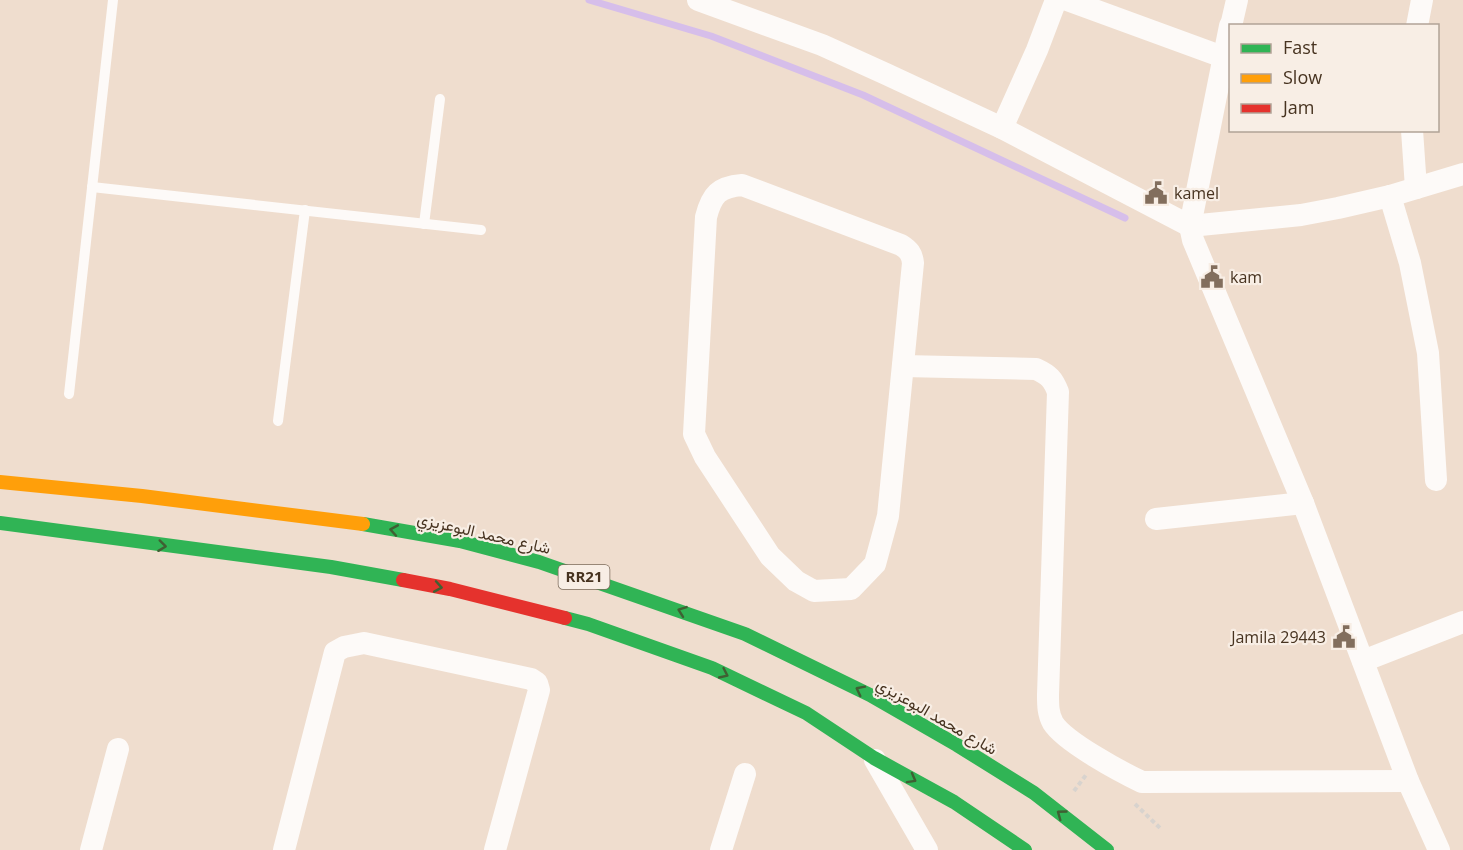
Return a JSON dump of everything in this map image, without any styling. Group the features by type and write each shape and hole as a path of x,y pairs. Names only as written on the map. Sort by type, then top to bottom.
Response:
{"highway":[{"path":"22,471 142,496"},
{"name":"شارع محمد البوعزيزي","path":"0,482 333,519 460,541 539,562 745,634 870,695 957,745 1034,794 1107,850"},
{"path":"0,523 330,567 450,589 588,624 712,668 806,713 874,758 954,802 1025,850"},
{"path":"0,534 140,543"}],"street":[{"path":"698,0 822,45 1002,128 1190,226 1301,215 1390,196 1463,174"},
{"path":"1002,128 1037,50 1056,0"},
{"path":"1067,0 1223,57"},
{"path":"1231,24 1237,0"},
{"path":"1417,24 1422,0"},
{"path":"1229,34 1190,226 1198,257 1303,503 1408,781 1439,850"},
{"path":"1412,132 1416,188"},
{"path":"742,185 908,249 913,263 903,366 888,516 875,564 851,589 814,591 796,581 770,556 705,457 694,434 706,217 716,194 728,186 742,185"},
{"path":"1390,196 1410,263 1428,353 1436,480"},
{"path":"903,366 1036,369 1049,375 1054,381 1058,392 1048,695 1049,714 1061,733 1120,772 1142,782 1408,781"},
{"path":"1156,519 1303,503"},
{"path":"1363,661 1463,622"},
{"path":"284,850 335,652 344,647 364,643 531,679 537,683 539,690 495,850"},
{"path":"91,850 118,749"},
{"path":"874,758 927,850"},
{"path":"721,850 745,774"}],"lane":[{"path":"69,394 112,0"},
{"path":"424,224 440,99"},
{"path":"92,187 481,230"},
{"path":"278,421 305,210"}],"waterway":[{"path":"589,0 711,36 863,95 1125,218"}],"traffic: fast":[{"path":"0,523 331,567 403,580"},
{"path":"363,524 460,541 539,562 745,634 870,695 957,745 1034,793 1107,850"},
{"path":"565,618 712,668 806,713 874,758 954,802 1025,850"}],"traffic: slow":[{"path":"0,482 142,496 363,524"}],"traffic: jam":[{"path":"403,580 450,589 565,618"}],"place":[{"name":"kamel","path":"1156,193"},
{"name":"kam","path":"1212,277"},
{"name":"Jamila 29443","path":"1344,637"}]}
